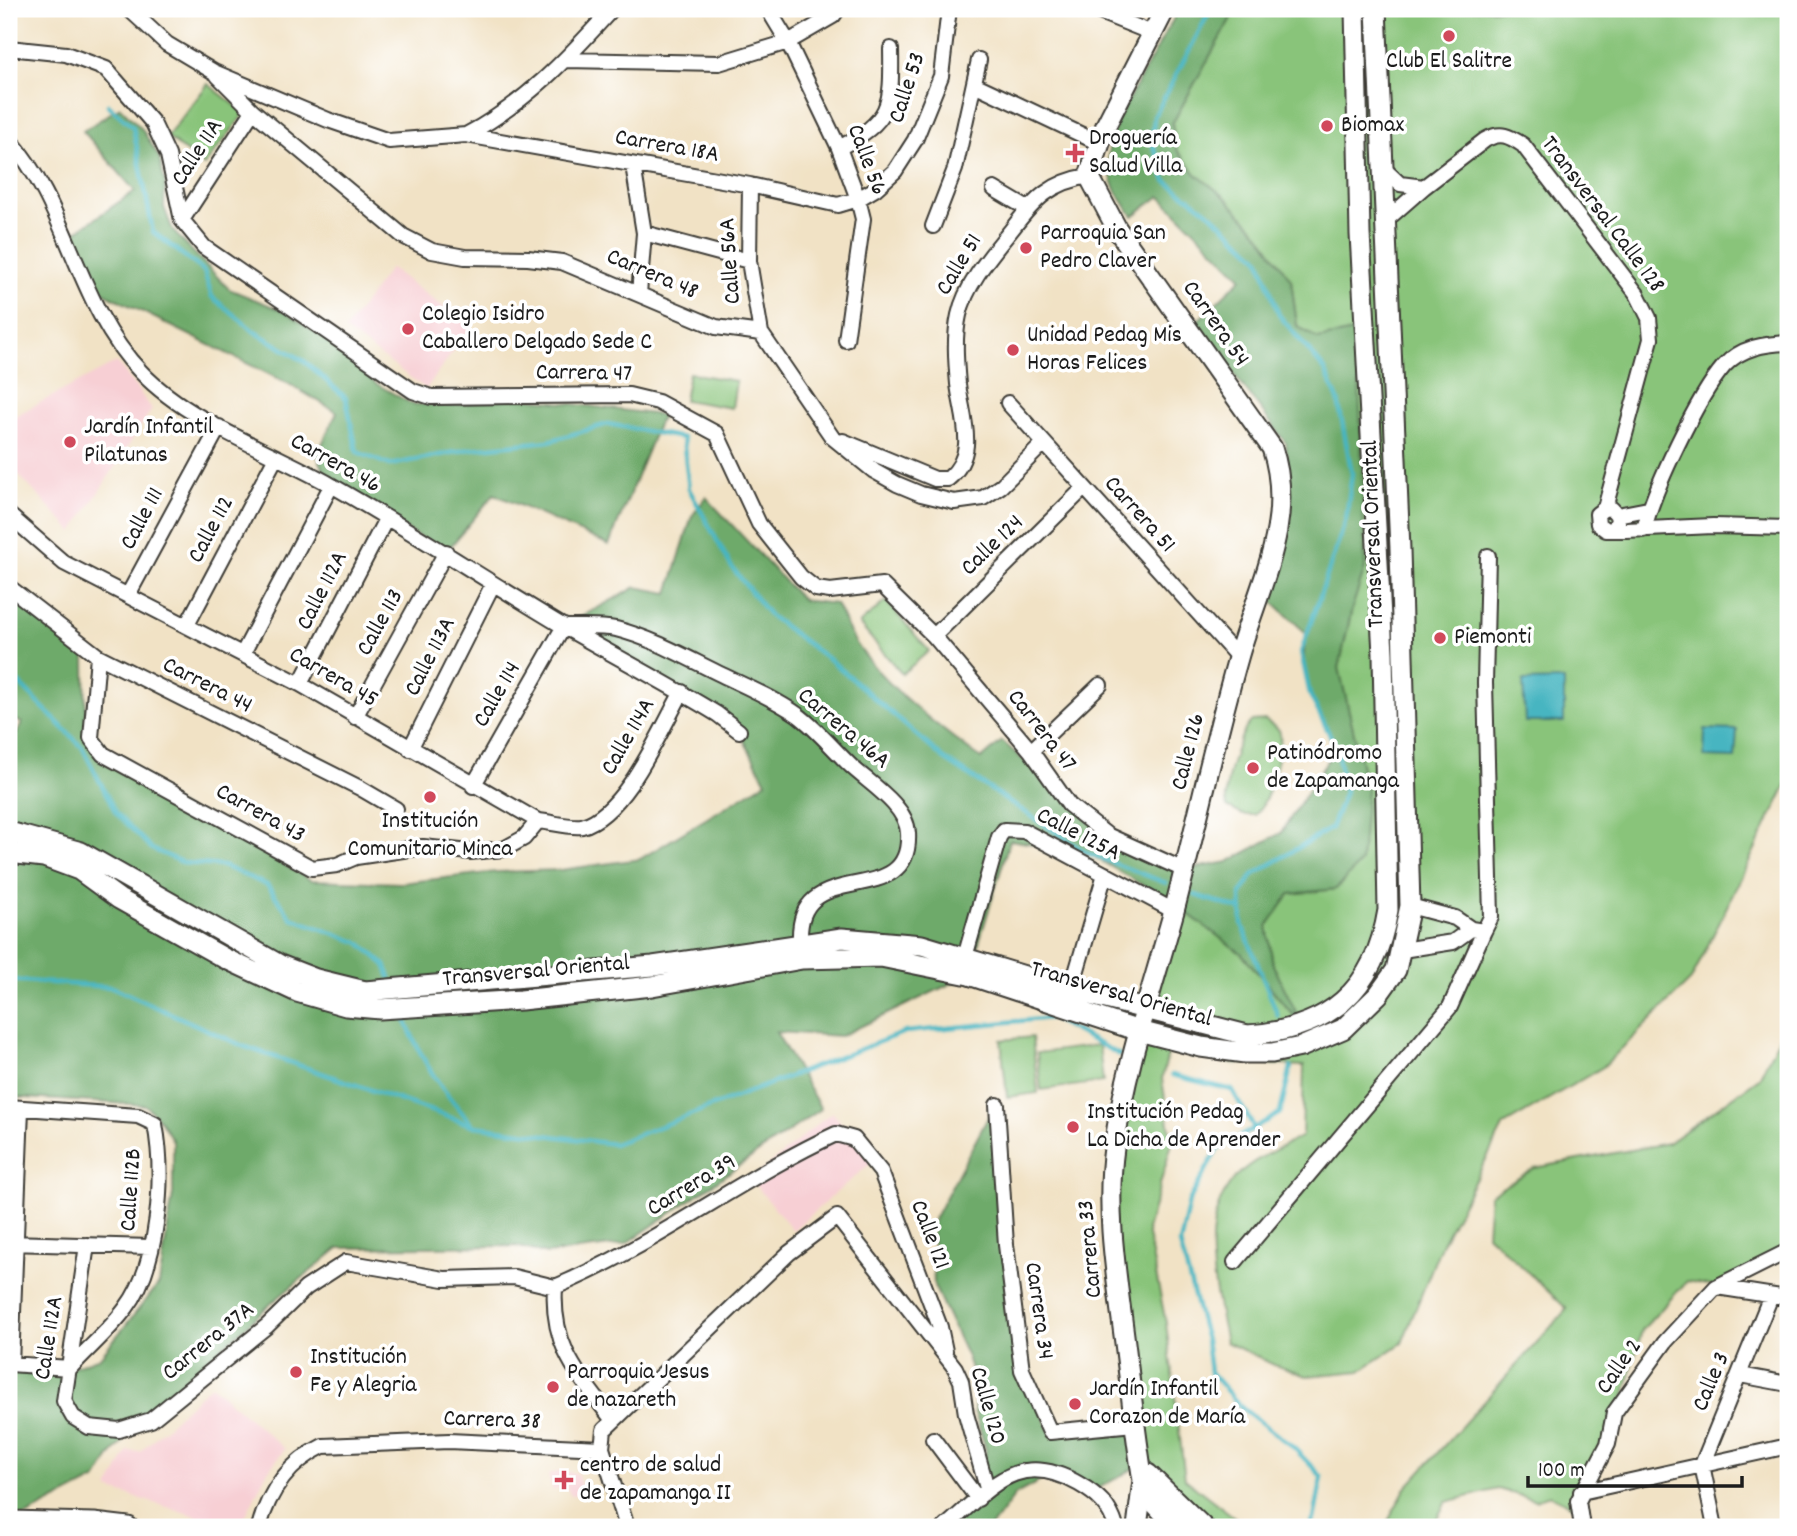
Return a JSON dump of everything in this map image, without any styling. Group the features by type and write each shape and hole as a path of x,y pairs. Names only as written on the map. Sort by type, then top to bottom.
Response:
{"main road":[{"path":"1089,176 1117,100 1134,74 1165,9"},
{"name":"Transversal Oriental","path":"9,853 44,857 79,870 119,899 224,958 297,992 346,1006 380,1009 521,1000 652,986 801,951 842,938 922,945 1071,990 1247,1035 1274,1034 1305,1025 1341,1004 1357,988 1375,960 1384,936 1389,884 1383,654 1360,234 1355,9"},
{"name":"Transversal Oriental","path":"9,832 81,852 280,965 316,979 365,991 801,951 881,957 936,966 1139,1031 1202,1047 1245,1053 1301,1047 1343,1029 1361,1013 1396,970 1410,906 1400,549 1376,9"},
{"name":"Carrera 54","path":"1089,176 1117,229 1272,448 1281,474 1281,506"},
{"name":"Calle 126","path":"1144,1010 1174,911 1238,657 1268,568 1281,506"},
{"name":"Carrera 33","path":"1144,1010 1120,1112 1110,1196 1134,1424 1142,1473 1157,1506 1175,1527"},
{"path":"1136,1527 1142,1473"},
{"path":"1142,1473 1203,1527"},
{"path":"12,1523 94,1523 128,1527"},
{"path":"1175,1527 1194,1527"}],"street":[{"name":"Carrera 48","path":"130,9 167,44 214,72 328,120 389,141 466,135"},
{"path":"466,135 503,115 566,60 612,9"},
{"name":"Calle 56","path":"768,9 788,42 839,148 863,219 846,340"},
{"path":"566,60 719,63 788,42 833,16 838,9"},
{"name":"Calle 53","path":"858,199 876,189 895,171 915,141 941,76 949,9"},
{"path":"1092,9 1152,33"},
{"name":"Carrera 47","path":"9,48 66,54 106,69 153,124 168,155 182,220 204,247 232,263 413,391 431,397 629,395 658,402 717,434 760,524 801,577 816,589 830,591 882,584 934,636 1031,751 1069,805 1098,828 1148,856 1184,870"},
{"path":"839,148 864,134 884,117 891,74 891,49"},
{"path":"933,226 955,169 979,60"},
{"name":"Carrera 48","path":"214,72 253,111 403,236 432,251 465,257 528,258 562,262 716,327 761,333"},
{"path":"974,84 1099,143"},
{"name":"Calle 11A","path":"182,220 253,111"},
{"name":"Carrera 18A","path":"466,135 750,185 838,205 858,199"},
{"name":"Transversal Calle 128","path":"1384,222 1424,187 1494,135 1507,135 1523,145 1637,294 1649,318 1651,339 1611,517"},
{"name":"Carrera 46","path":"9,139 45,192 95,308 128,357 157,387 219,427 331,486 446,552 564,626 681,692 739,731"},
{"path":"633,164 644,233 639,294"},
{"path":"1383,168 1401,184 1424,187"},
{"name":"Calle 51","path":"832,437 936,479 948,479 957,471 968,441 956,358 958,317 963,300 987,261 1028,209 1052,186 1089,176"},
{"name":"Calle 56A","path":"750,185 749,261 761,333"},
{"path":"994,189 1028,209"},
{"path":"644,233 749,261"},
{"path":"761,333 832,437 874,471 921,494 954,502 983,498 1001,486 1043,444"},
{"path":"1644,530 1648,509 1668,465 1725,365 1758,345 1788,343"},
{"name":"Carrera 51","path":"1008,403 1238,657"},
{"name":"Calle 111","path":"128,595 219,427"},
{"name":"Calle 112","path":"187,625 276,457"},
{"path":"243,653 331,486"},
{"name":"Calle 124","path":"934,636 1084,488"},
{"path":"1611,517 1648,509"},
{"name":"Carrera 45","path":"9,515 64,563 300,684 473,786 538,821 580,826"},
{"path":"1611,517 1644,530 1713,526 1788,528"},
{"name":"Calle 112A","path":"300,684 386,519"},
{"name":"Calle 113","path":"355,717 446,552"},
{"path":"1402,950 1453,942 1477,930 1491,918 1485,683 1488,555"},
{"name":"Calle 113A","path":"410,749 494,584"},
{"name":"Carrera 44","path":"9,587 98,656 360,788 396,809"},
{"name":"Calle 114","path":"473,786 564,626"},
{"name":"Carrera 46A","path":"564,626 614,629 635,636 759,693 796,714 820,733 851,766 891,800 909,830 907,857 903,864 880,879 839,887 809,902 800,917 801,951"},
{"name":"Carrera 43","path":"98,656 91,738 103,754 312,868 337,865 356,857 423,848 470,852 504,849 524,838 538,821"},
{"path":"1031,751 1100,685"},
{"name":"Calle 114A","path":"580,826 600,817 628,787 681,692"},
{"name":"Calle 125A","path":"965,957 999,837 1004,830 1024,831 1174,911"},
{"path":"1071,990 1105,874"},
{"path":"1410,906 1455,918 1477,930"},
{"path":"1235,1262 1450,1007 1477,930"},
{"name":"Carrera 34","path":"997,1105 1006,1245 1022,1370 1049,1432 1134,1424"},
{"path":"15,1108 10,1364 70,1368"},
{"name":"Calle 112B","path":"15,1108 138,1116 155,1124 161,1157 148,1266 127,1307 70,1368"},
{"name":"Carrera 39","path":"555,1287 598,1269 786,1157 836,1134 854,1139"},
{"name":"Calle 121","path":"854,1139 881,1172 940,1327 946,1356"},
{"name":"Calle 120","path":"612,1419 639,1398 789,1254 837,1217 946,1356 961,1381 983,1494 1022,1469 1054,1472 1097,1495 1110,1511 1116,1527"},
{"path":"12,1243 150,1247"},
{"name":"Calle 112A","path":"87,1245 64,1401 73,1416 89,1427"},
{"path":"1716,1287 1788,1251"},
{"name":"Carrera 37A","path":"89,1427 119,1430 150,1419 267,1326 306,1288 346,1262 444,1279 514,1277 555,1287"},
{"path":"555,1287 554,1307 558,1336 569,1365 612,1419 604,1430 602,1448 627,1527"},
{"path":"1716,1287 1788,1298"},
{"name":"Calle 2","path":"1581,1492 1608,1444 1614,1413 1666,1341 1716,1287"},
{"name":"Calle 3","path":"1702,1465 1771,1296"},
{"path":"1740,1375 1788,1384"},
{"path":"933,1439 983,1494 945,1527"},
{"name":"Carrera 38","path":"258,1527 277,1484 309,1452 323,1446 450,1441 602,1448"},
{"path":"1582,1527 1578,1501 1581,1492 1788,1446"},
{"path":"1702,1465 1715,1527"}],"shaded area":[{"name":"Colegio Isidro Caballero Delgado Sede C","path":"390,268 471,327 426,389 345,330"},
{"name":"Jardín Infantil Pilatunas","path":"117,362 152,409 73,532 9,465 9,419"},
{"path":"832,1112 873,1161 793,1230 751,1180"},
{"path":"211,1385 285,1449 267,1472 246,1515 238,1523 219,1523 108,1489 128,1451 140,1452"},
{"name":"centro de salud de zapamanga II","path":"561,1471 577,1473 583,1492 571,1496 565,1485 553,1491 548,1475"}],"green space":[{"path":"1179,9 1236,9 1172,124 1177,150 1197,175 1225,197 1257,231 1291,280 1297,326 1318,339 1354,332 1359,384 1365,568 1352,608 1339,668 1367,790 1361,862 1336,889 1290,894 1267,926 1273,965 1303,1026 1242,954 1175,904 1087,853 1010,840 969,975 841,1036 776,1032 821,1109 626,1244 547,1254 515,1246 339,1248 274,1301 152,1410 111,1455 97,1479 14,1522 9,1521 9,1366 70,1368 100,1357 159,1284 173,1194 173,1141 160,1120 145,1105 9,1097 9,748 22,723 9,717 9,594 85,655 86,738 101,761 311,880 401,883 496,872 560,870 640,859 766,782 739,731 564,626 636,587 668,593 692,516 706,497 802,600 836,604 853,638 868,659 914,706 981,759 1002,741 1107,835 1184,870 1228,862 1281,833 1336,747 1306,678 1304,649 1307,634 1264,594 1288,473 1286,443 1195,323 1242,278 1160,196 1133,216 1112,181 1109,165 1109,150 1118,119"},
{"path":"1236,9 1788,9 1788,782 1691,980 1603,1067 1504,1125 1442,1243 1402,1343 1360,1371 1307,1376 1274,1365 1226,1342 1217,1299 1212,1253 1217,1209 1226,1189 1241,1172 1262,1157 1302,1136 1304,1066 1232,1063 1170,1045 1162,1079 1172,1143 1147,1230 1166,1323 1185,1479 1247,1527 1204,1527 1140,1465 1110,1196 1175,904 1242,954 1300,1023 1273,965 1267,926 1290,894 1336,889 1367,790 1339,668 1352,608 1365,568 1353,332 1318,339 1297,325 1291,280 1225,197 1197,175 1177,150 1172,124"},
{"path":"208,84 245,113 204,166 167,137"},
{"path":"120,107 142,129 159,157 165,183 164,207 173,231 229,289 286,312 334,345 375,383 412,404 450,406 515,397 662,415 609,545 494,494 446,552 331,486 317,455 337,412 287,383 96,289 74,233 135,191 83,131"},
{"path":"689,373 736,381 732,408 684,400"},
{"path":"886,601 929,651 902,674 859,624"},
{"name":"Patinódromo de Zapamanga","path":"1265,720 1279,730 1280,748 1277,761 1260,809 1255,815 1243,815 1227,807 1229,776 1237,748 1247,727 1252,721"},
{"path":"1788,1019 1788,1251 1716,1287 1687,1281 1642,1330 1617,1426 1577,1508 1550,1495 1535,1500 1498,1489 1446,1502 1432,1527 1385,1527 1405,1489 1567,1309 1487,1234 1490,1195 1535,1168 1668,1143 1759,1078"},
{"path":"1032,1037 1038,1093 1007,1097 1001,1040"},
{"path":"1099,1045 1103,1082 1041,1090 1037,1053"},
{"path":"994,1106 1022,1370 1050,1431 1134,1424 1140,1465 1088,1494 1053,1474 1016,1494 991,1527 945,1527 978,1499 986,1450 974,1410 977,1388 967,1357 934,1286 932,1223"}],"water":[{"path":"1564,680 1564,722 1525,722 1523,681"},
{"path":"1705,729 1737,730 1735,758 1704,757"}],"waterway":[{"path":"1211,9 1154,117 1152,142 1166,181 1211,214 1259,258 1279,315 1325,370 1338,400 1352,474 1346,519 1301,652 1310,695 1336,747 1345,792 1331,828 1253,875 1241,894 1242,924 1278,1016"},
{"path":"108,105 133,127 153,232 204,271 212,297 255,332 304,361 346,398 357,452 390,465 470,449 549,441 608,424 683,438 689,489 731,566 770,616 835,664 943,758 1087,853 1166,883"},
{"path":"9,673 82,747 116,813 152,849 184,863 223,866 267,885 292,918 360,943 385,965 390,977"},
{"path":"1195,895 1242,910"},
{"path":"9,980 112,987 243,1046 475,1126 614,1144 905,1032 1051,1018 1120,1055"},
{"path":"405,1019 434,1076 474,1126"},
{"path":"1291,1067 1280,1113 1217,1150 1189,1201 1180,1244 1206,1340 1210,1372 1242,1408 1294,1448 1322,1477 1310,1527"},
{"path":"1172,1075 1232,1090 1255,1129"}],"place":[{"name":"Club El Salitre","path":"1449,36"},
{"name":"Biomax","path":"1327,126"},
{"name":"Droguería Salud Villa","path":"1075,153"},
{"name":"Parroquia San Pedro Claver","path":"1026,248"},
{"name":"Colegio Isidro Caballero Delgado Sede C","path":"408,329"},
{"name":"Unidad Pedag Mis Horas Felices","path":"1013,350"},
{"name":"Jardín Infantil Pilatunas","path":"70,442"},
{"name":"Piemonti","path":"1440,638"},
{"name":"Patinódromo de Zapamanga","path":"1253,768"},
{"name":"Institución Comunitario Minca","path":"430,797"},
{"name":"Institución Pedag La Dicha de Aprender","path":"1073,1127"},
{"name":"Institución Fe y Alegria","path":"296,1372"},
{"name":"Parroquia Jesus de nazareth","path":"553,1387"},
{"name":"Jardín Infantil Corazon de María","path":"1075,1404"},
{"name":"centro de salud de zapamanga II","path":"564,1480"}]}
